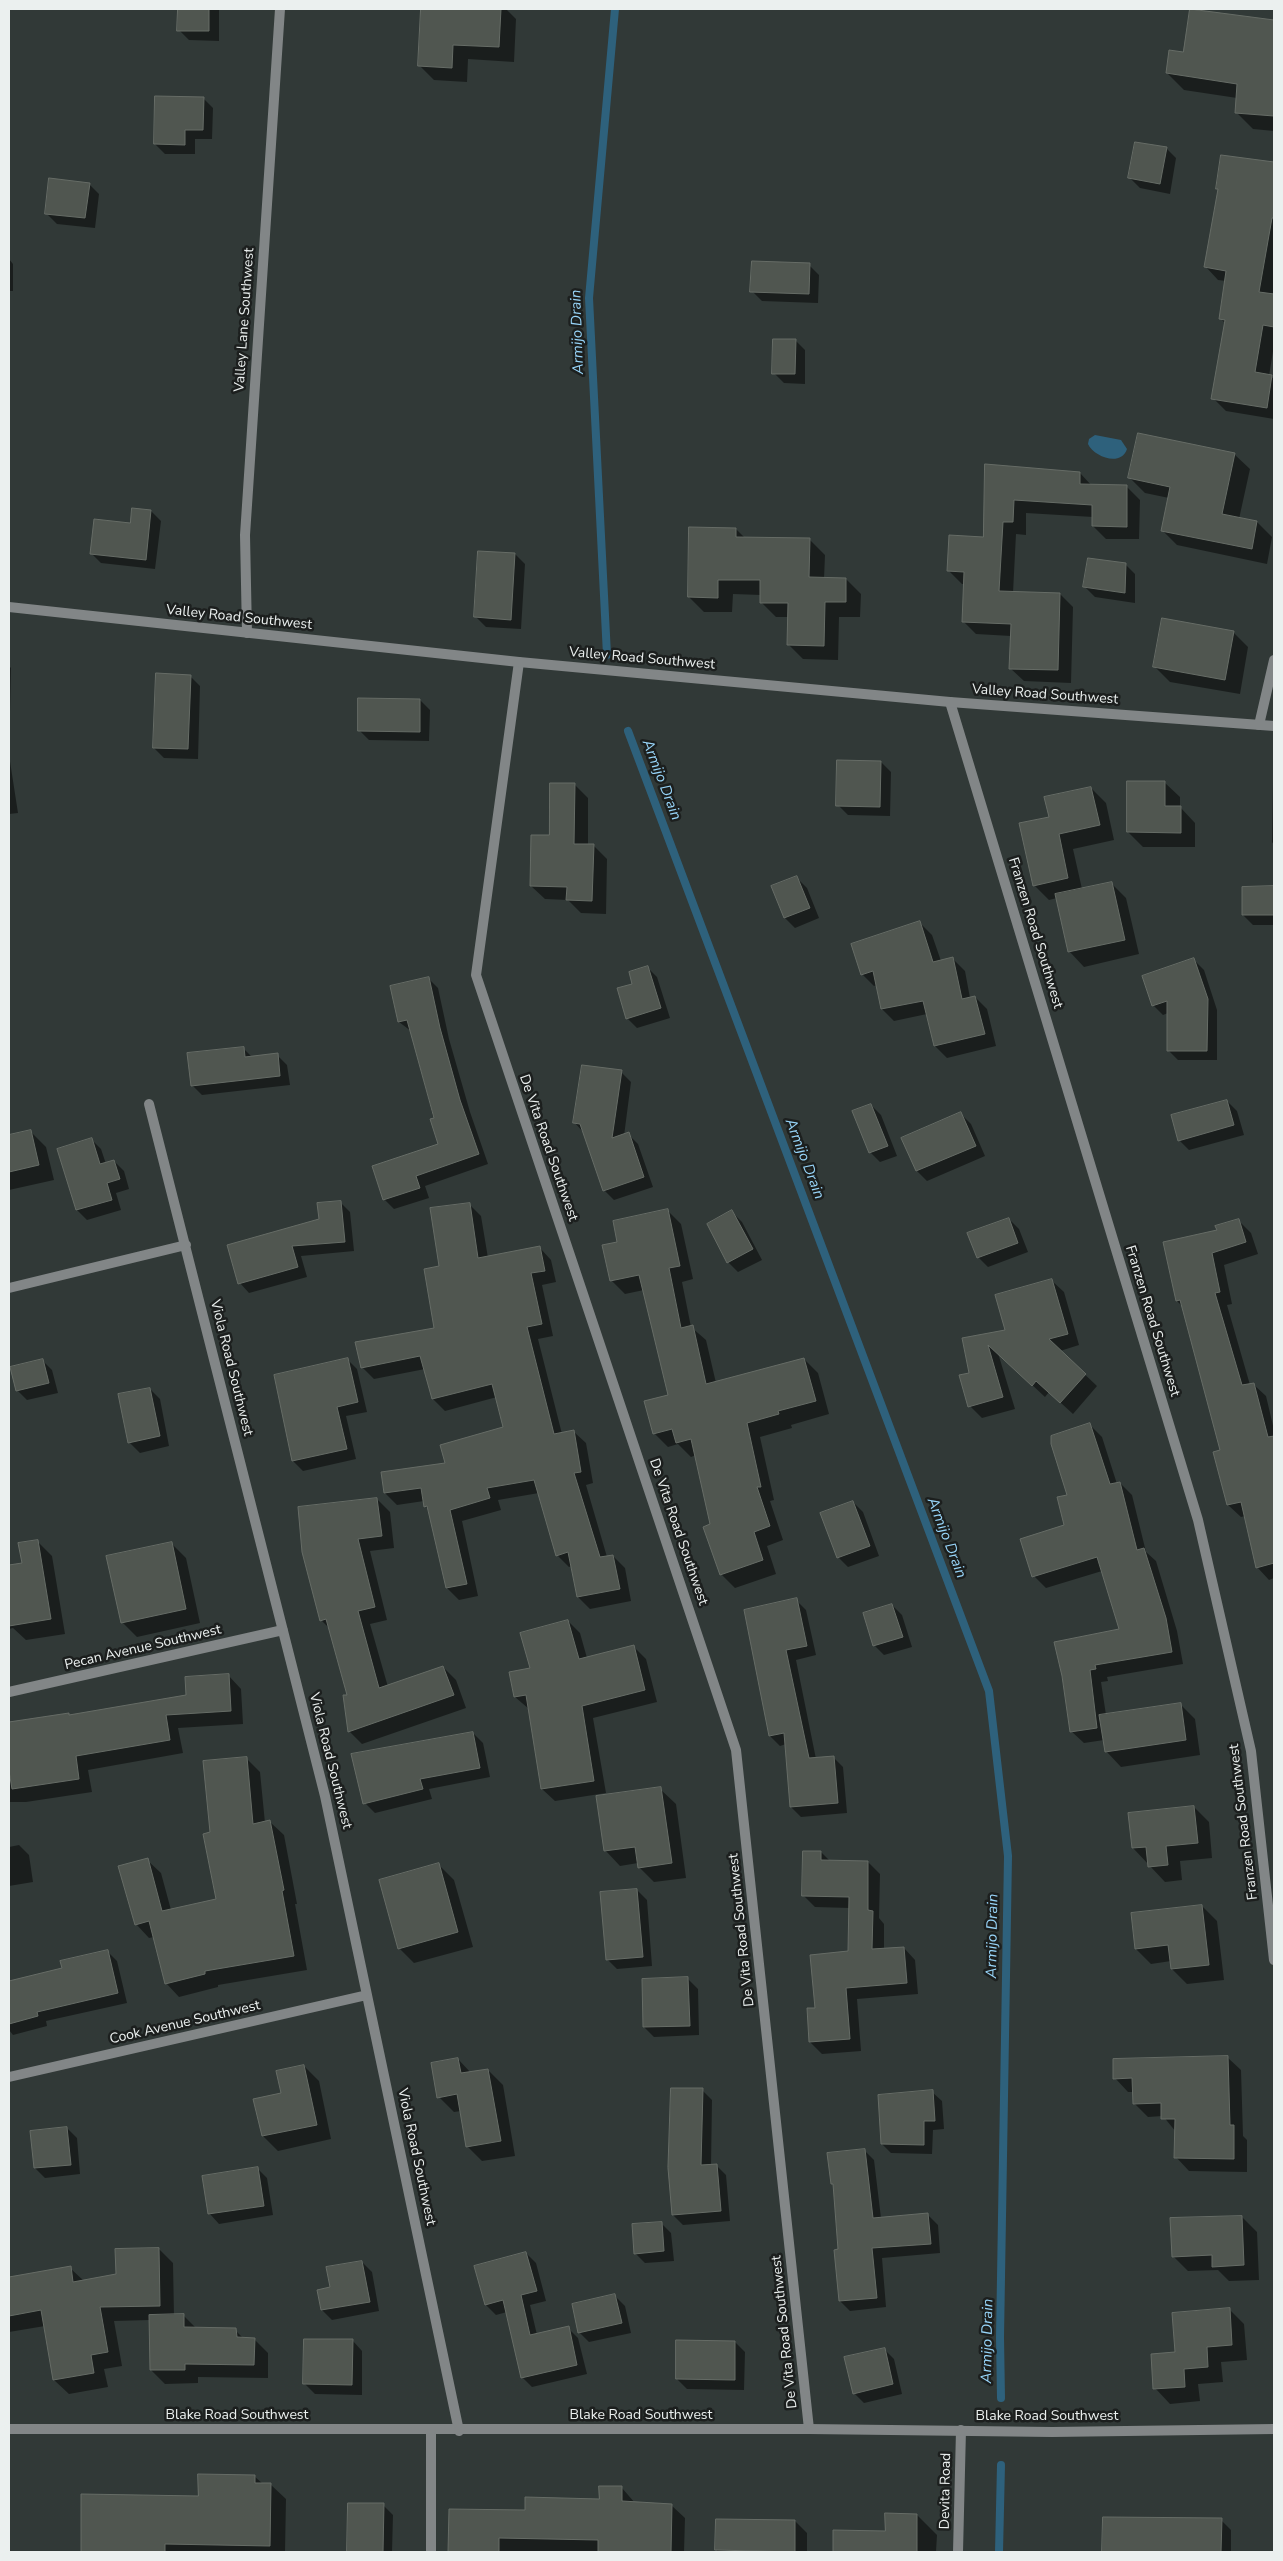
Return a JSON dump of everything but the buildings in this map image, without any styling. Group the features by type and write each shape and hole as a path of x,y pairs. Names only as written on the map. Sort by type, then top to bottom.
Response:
{"street":[{"name":"Valley Lane Southwest","path":"247,633 246,516 280,9"},
{"name":"Valley Road Southwest","path":"9,607 519,662 950,702 1274,726"},
{"path":"1259,725 1274,660"},
{"name":"De Vita Road Southwest","path":"519,662 476,974 736,1750 809,2428"},
{"name":"Franzen Road Southwest","path":"950,702 1198,1520 1251,1751 1274,1960"},
{"name":"Viola Road Southwest","path":"149,1104 326,1796 459,2431"},
{"path":"9,1288 186,1245"},
{"name":"Pecan Avenue Southwest","path":"9,1692 283,1630"},
{"name":"Cook Avenue Southwest","path":"9,2078 368,1995"},
{"name":"Blake Road Southwest","path":"9,2429 459,2431 809,2428 961,2430 1274,2429"},
{"path":"431,2430 431,2552"},
{"name":"Devita Road","path":"958,2552 961,2430"}],"water":[{"path":"1095,435 1121,440 1127,449 1119,458 1114,459 1101,456 1091,449 1088,444 1089,439"}],"waterway":[{"name":"Armijo Drain","path":"607,655 589,298 615,9"},
{"name":"Armijo Drain","path":"628,731 989,1691 1008,1856 1000,2337 1001,2398"},
{"name":"Armijo Drain","path":"999,2552 1001,2465"}]}
